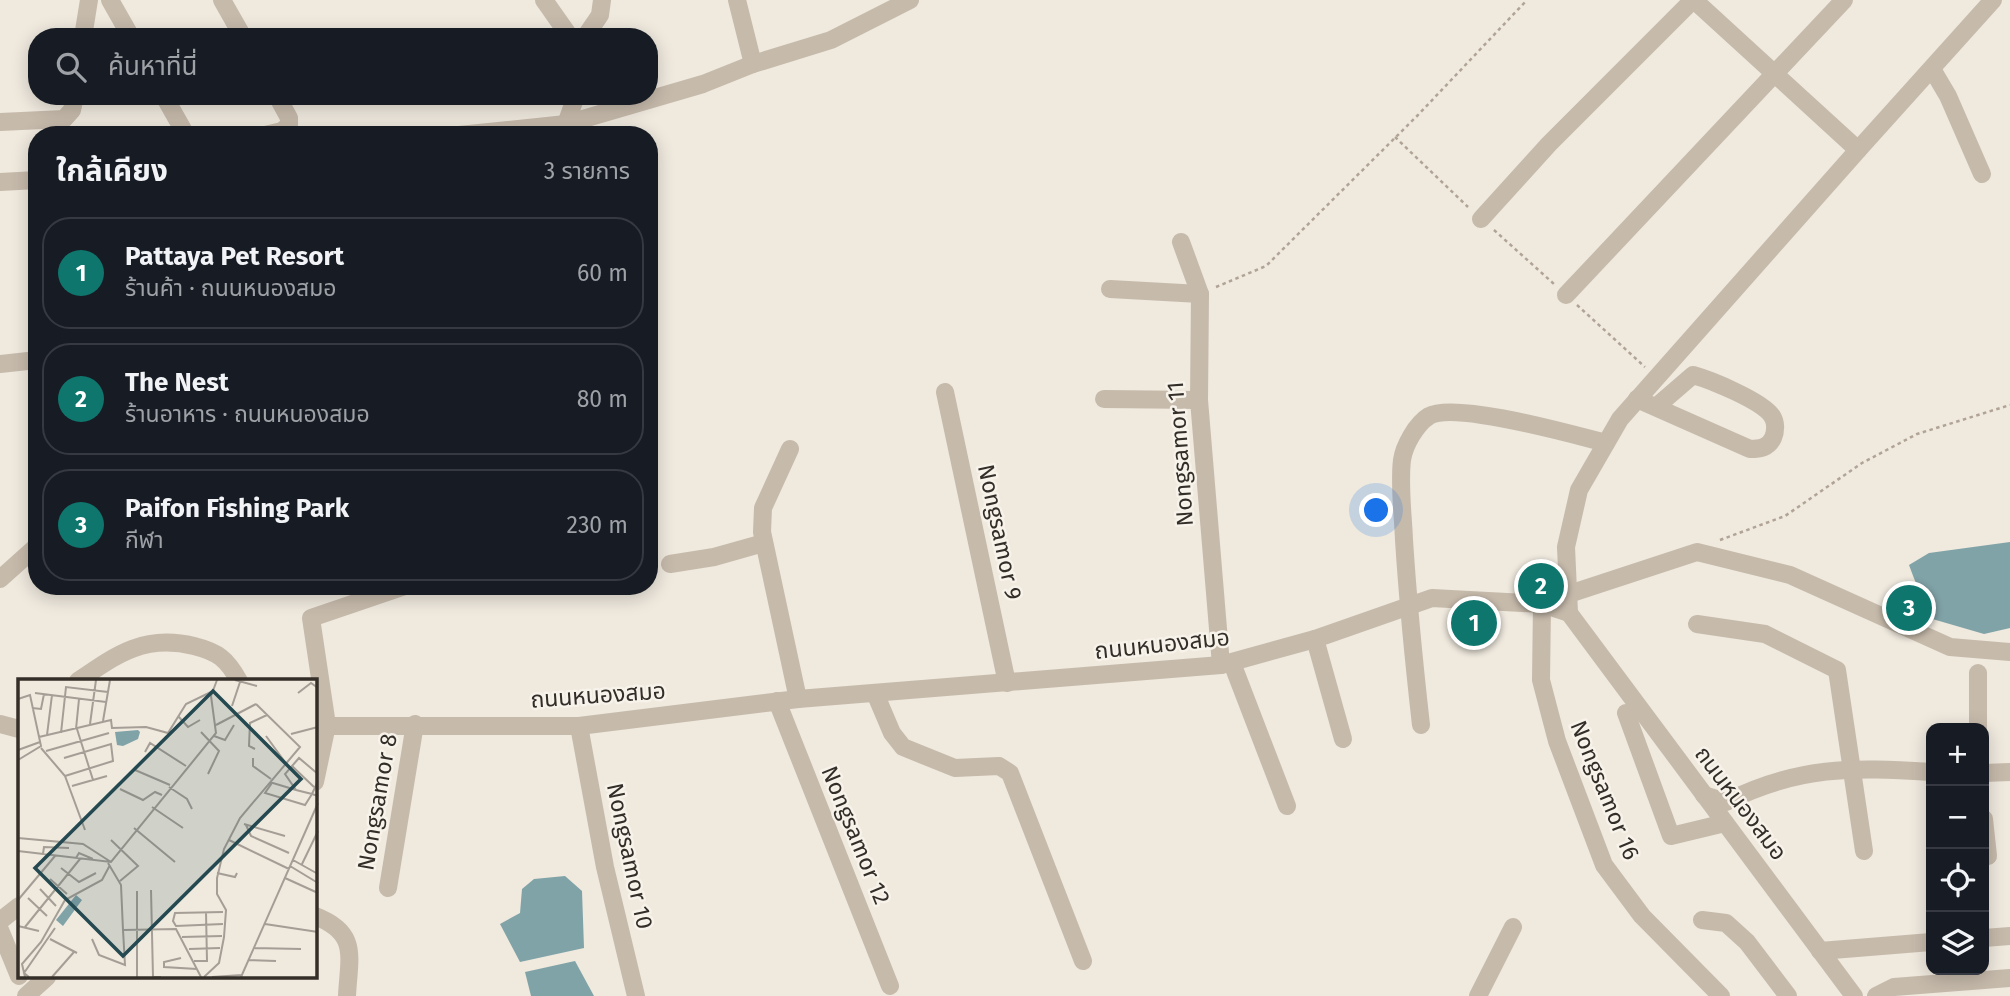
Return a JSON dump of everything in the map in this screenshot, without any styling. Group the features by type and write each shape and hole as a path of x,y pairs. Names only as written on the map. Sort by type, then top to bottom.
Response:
{"street":[{"path":"84,28 89,0"},
{"path":"110,0 126,28"},
{"path":"222,0 238,28"},
{"path":"544,0 564,28"},
{"path":"591,28 600,15 602,0"},
{"path":"737,0 753,64"},
{"path":"658,97 831,40 910,0"},
{"path":"1481,219 1549,144 1694,0 1858,150"},
{"path":"1566,295 1844,0"},
{"path":"1569,613 1566,547 1579,490 1606,443 1637,398 1993,0"},
{"path":"1932,69 1948,96 1982,174"},
{"path":"0,122 64,119 73,105"},
{"path":"169,105 181,126"},
{"path":"282,105 289,118 288,126"},
{"path":"566,124 573,105"},
{"path":"547,126 566,124 632,105"},
{"path":"0,182 28,180"},
{"name":"Nongsamor 11","path":"1181,242 1200,294 1199,400 1226,664 1287,806"},
{"path":"1110,289 1200,294"},
{"path":"0,364 28,361"},
{"path":"1637,398 1750,449 1761,449 1767,445 1773,439 1776,425 1772,415 1752,401 1693,375 1657,407"},
{"name":"Nongsamor 9","path":"945,392 1007,683"},
{"path":"1104,399 1199,400"},
{"path":"1421,725 1408,605 1402,458 1414,432 1430,416 1457,412 1545,427 1606,443"},
{"path":"790,449 763,508 764,543 798,699"},
{"path":"670,564 714,557 764,543"},
{"path":"1569,594 1698,552 1790,575 1950,647 2010,652"},
{"path":"0,579 28,554"},
{"path":"317,763 321,725 312,618 379,595"},
{"name":"ถนนหนองสมอ","path":"321,725 579,726 777,701 1226,664 1315,639 1432,598 1542,604 1569,613 1854,996"},
{"name":"Nongsamor 16","path":"1542,604 1541,680 1557,741 1604,865 1642,916 1721,996"},
{"path":"1696,624 1765,634 1837,670 1864,851"},
{"path":"1315,639 1343,738"},
{"path":"81,679 103,662 132,649 168,640 214,651 223,656 238,679"},
{"path":"1978,673 1978,723"},
{"path":"875,693 892,733 903,747 955,768 999,766 1010,773 1083,961"},
{"name":"Nongsamor 12","path":"777,701 890,986"},
{"path":"1626,713 1671,836 1725,823"},
{"path":"0,724 18,729"},
{"name":"Nongsamor 8","path":"388,888 415,724"},
{"name":"Nongsamor 10","path":"579,726 604,867 636,996"},
{"path":"1704,794 1726,802 1763,783 1808,772 1852,769 1926,772"},
{"path":"1989,774 2010,772"},
{"path":"0,921 18,907"},
{"path":"317,917 344,932 348,942 347,996"},
{"path":"1702,920 1726,923 1747,942 1788,996"},
{"path":"1478,996 1513,927"},
{"path":"0,930 18,974"},
{"path":"1989,938 2010,936"},
{"path":"1820,951 1926,942"},
{"path":"20,978 26,995 46,978"},
{"path":"1876,996 1894,987 2010,978"}],"path":[{"path":"1200,294 1266,266 1527,0"},
{"path":"1395,137 1481,219 1656,376"},
{"path":"1698,552 1786,516 1862,463 1917,434 2010,405"}],"water":[{"path":"2010,542 2010,628 1984,634 1929,618 1909,565 1929,553"},
{"path":"565,876 582,891 584,948 520,962 500,924 520,913 522,889 534,879"},
{"path":"575,961 594,996 531,996 525,972"}],"place":[{"name":"The Nest","path":"1541,586"},
{"name":"Paifon Fishing Park","path":"1909,608"},
{"name":"Pattaya Pet Resort","path":"1474,623"}]}
